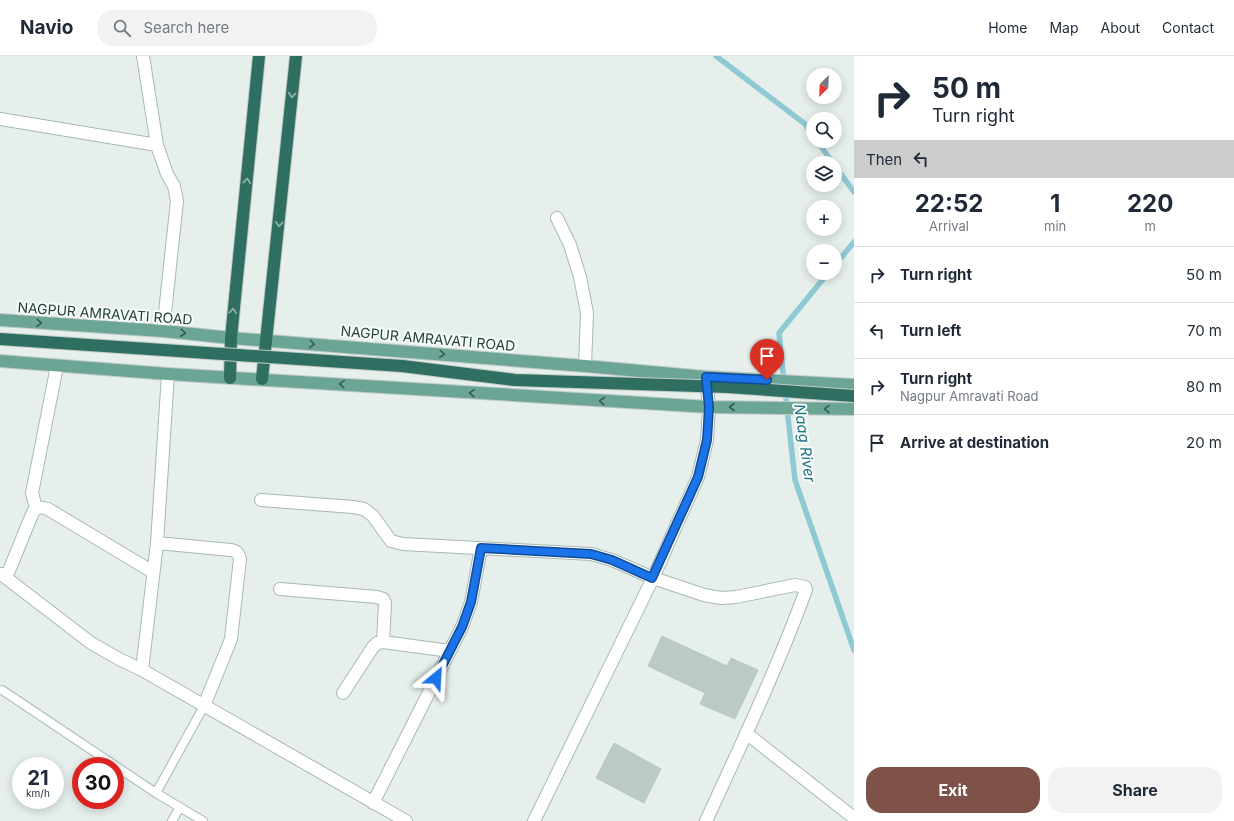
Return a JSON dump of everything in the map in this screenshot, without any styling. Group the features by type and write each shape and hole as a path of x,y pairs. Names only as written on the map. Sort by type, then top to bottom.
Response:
{"highway":[{"path":"230,378 230,338 259,56"},
{"path":"262,380 296,56"},
{"path":"0,339 402,366 515,380 728,388 854,396"}],"main road":[{"name":"NAGPUR AMRAVATI ROAD","path":"0,320 163,331 230,338 706,377 854,385"},
{"path":"0,361 168,374 709,407 854,409"}],"street":[{"path":"143,56 156,145 167,174 174,186 177,201 163,331"},
{"path":"0,119 156,145"},
{"path":"556,218 570,245 580,277 587,313 584,366"},
{"path":"36,508 33,499 33,487 57,366"},
{"path":"142,670 157,543 168,374"},
{"path":"534,821 652,578 698,477 707,440 709,407 706,377"},
{"path":"261,500 364,509 373,516 391,541 404,544 591,554 612,560 652,578 704,595 720,598 736,597 795,585 805,587 806,590 796,617 706,821"},
{"path":"153,572 48,509 40,507 36,508 33,512 3,575 91,643 142,670 406,821"},
{"path":"157,543 231,550 236,551 240,559 231,639 204,706"},
{"path":"373,803 462,627 471,602 481,548"},
{"path":"280,589 377,596 383,599 385,602 382,642"},
{"path":"343,693 377,643 382,642 450,651"},
{"path":"746,733 854,818"}],"lane":[{"path":"2,690 156,793 203,821"},
{"path":"156,793 204,706"},
{"path":"172,821 180,808"}],"building":[{"path":"662,636 727,666 731,658 758,670 735,719 700,704 705,693 648,666"},
{"path":"614,743 661,769 644,803 596,778"}],"waterway":[{"name":"Naag River","path":"716,56 806,126"},
{"name":"Naag River","path":"822,148 828,156"},
{"name":"Naag River","path":"842,176 854,192"},
{"name":"Naag River","path":"842,257 854,242"},
{"name":"Naag River","path":"784,382 779,333 822,280"},
{"name":"Naag River","path":"785,390 795,480 854,650"}],"route":[{"path":"436,678 462,627 471,602 481,548 591,554 612,560 652,578 698,477 707,440 709,407 706,377 767,380"}]}
